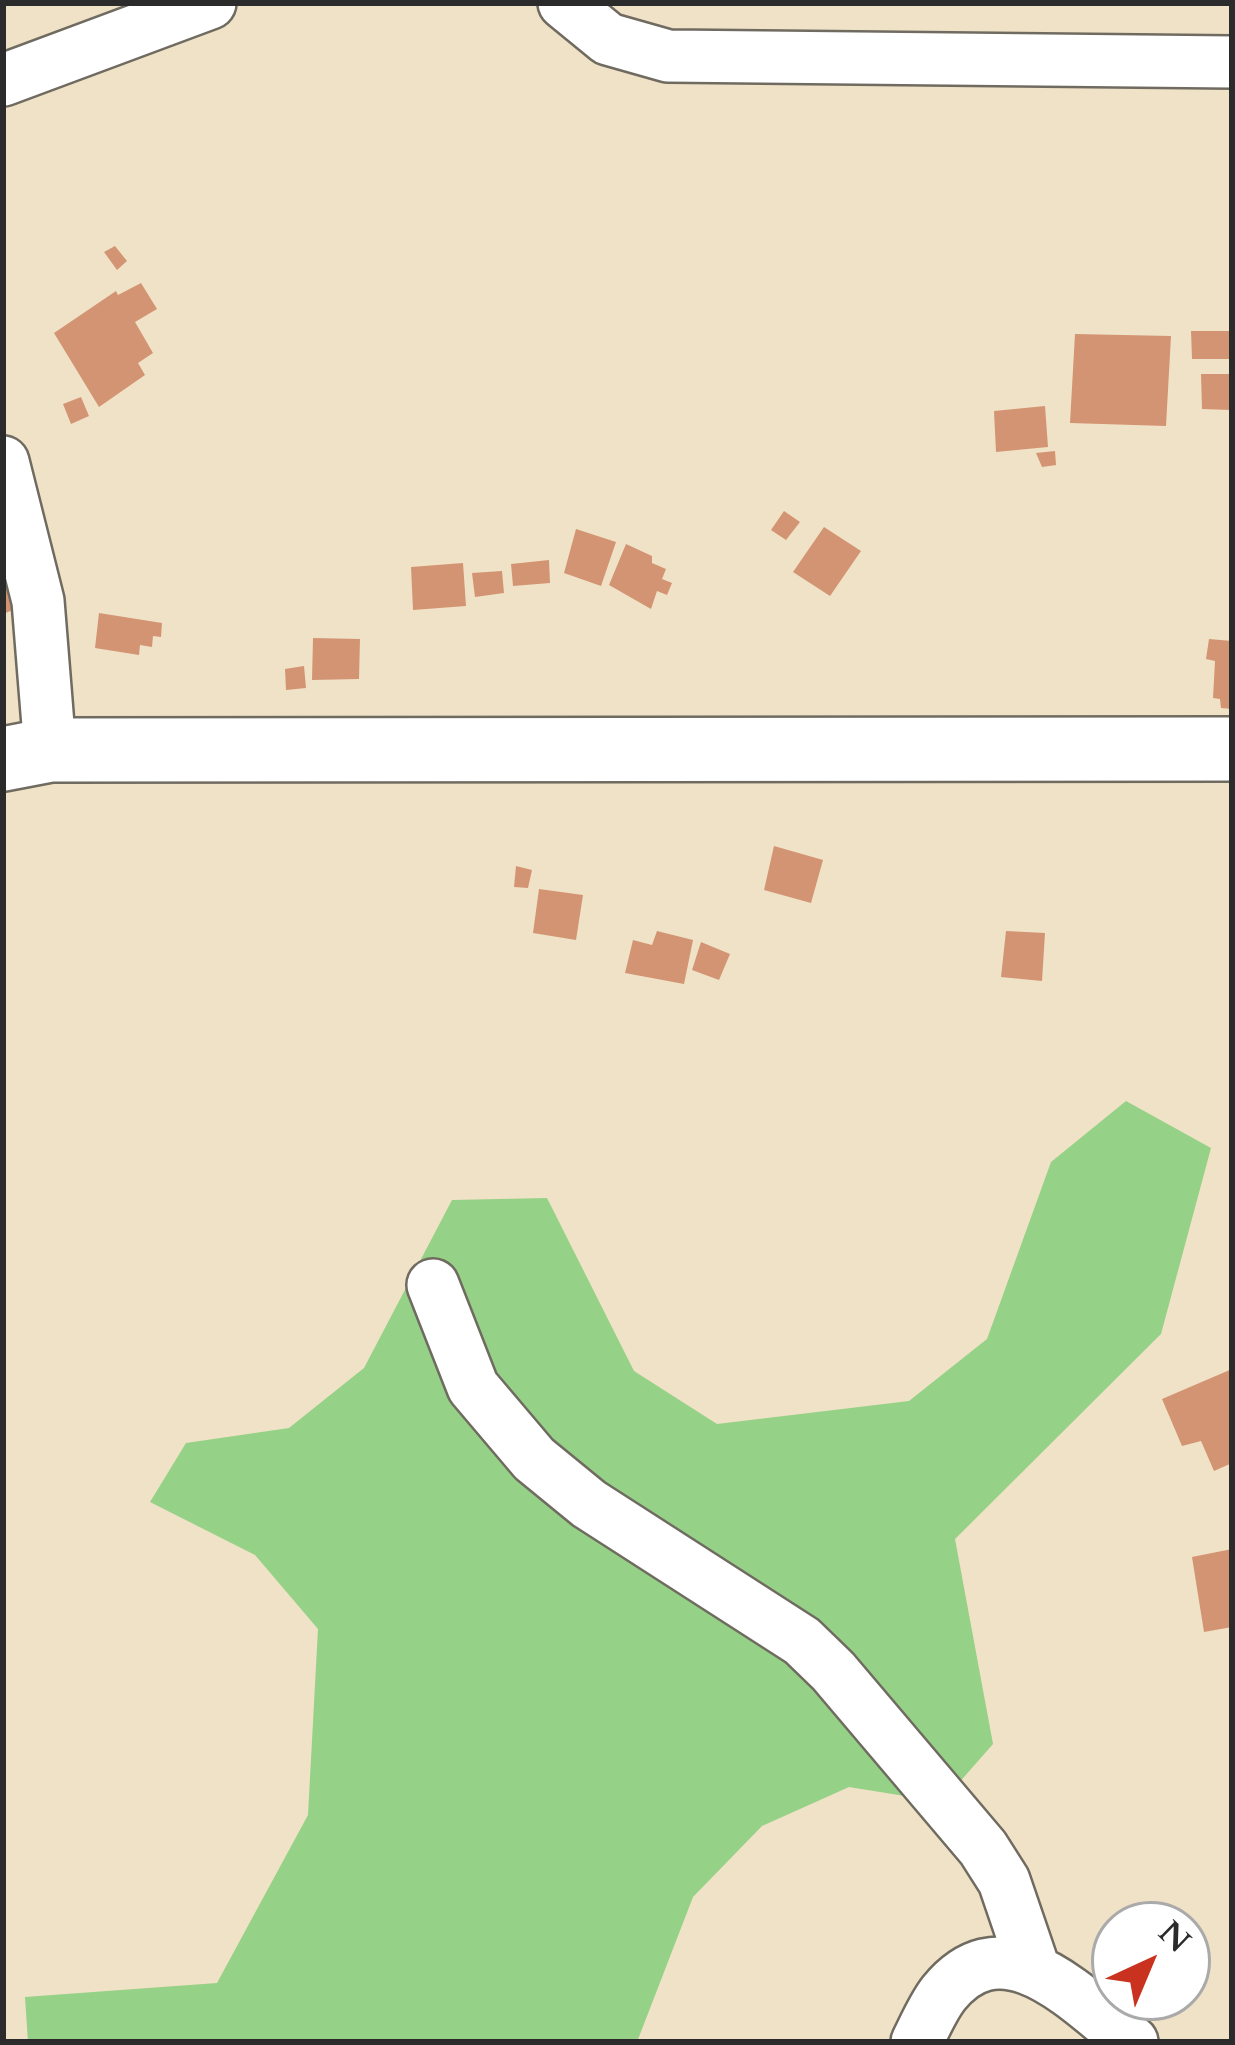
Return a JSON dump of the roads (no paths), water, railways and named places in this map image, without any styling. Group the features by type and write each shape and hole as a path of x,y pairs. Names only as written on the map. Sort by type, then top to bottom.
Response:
{"main road":[{"path":"27,754 1232,749"}],"street":[{"path":"3,80 210,3"},
{"path":"564,3 608,39 668,56 1232,62"},
{"path":"3,462 38,602 27,754"},
{"path":"433,1285 472,1387 497,1422 534,1459 590,1504 802,1641 833,1671 982,1848 1004,1881 1034,1966"},
{"path":"917,2042 943,1993 970,1970 1000,1962 1034,1966 1132,2042"}]}
